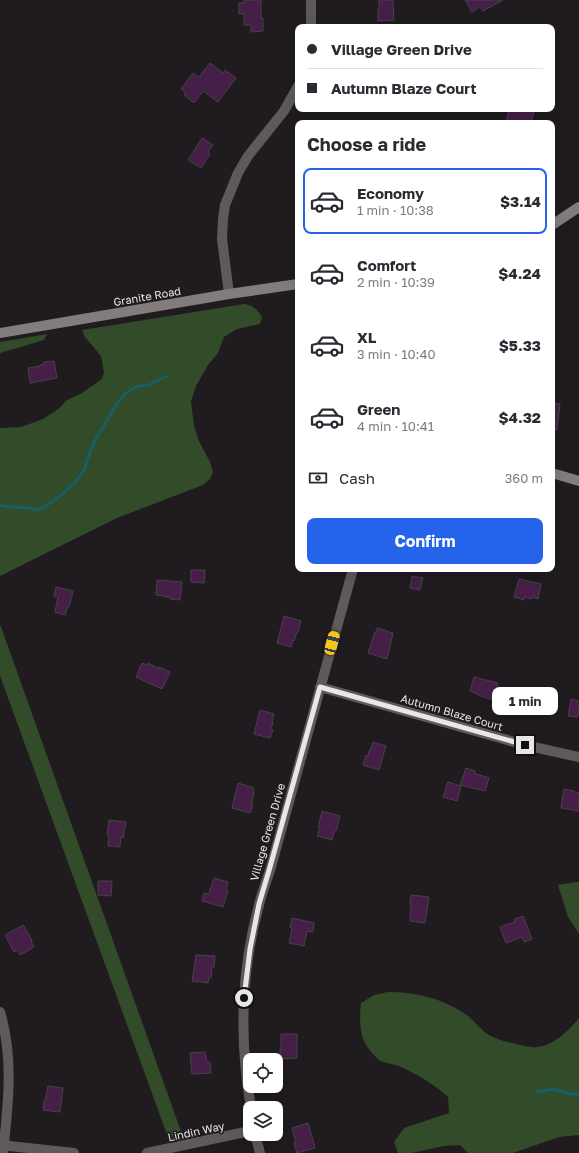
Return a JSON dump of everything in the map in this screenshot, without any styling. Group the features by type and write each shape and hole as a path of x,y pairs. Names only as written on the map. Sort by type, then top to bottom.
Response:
{"street":[{"path":"311,0 311,24"},
{"path":"229,294 222,239 223,219 229,195 238,173 248,156 284,111 295,91"},
{"path":"555,223 579,207"},
{"name":"Granite Road","path":"0,333 229,294 295,284"},
{"path":"555,474 579,481"},
{"name":"Village Green Drive","path":"250,1101 245,1066 244,998 250,949 259,904 352,572"},
{"name":"Autumn Blaze Court","path":"320,687 525,745 579,757"},
{"path":"0,1012 6,1037 9,1083 2,1148 74,1153"},
{"name":"Lindin Way","path":"147,1153 243,1133"},
{"path":"257,1141 260,1153"}],"green space":[{"path":"244,304 252,306 262,317 260,324 237,329 224,337 218,353 208,365 196,386 191,401 194,426 213,472 210,479 203,485 117,518 0,576 0,428 21,427 43,419 57,410 67,400 82,393 102,379 104,372 101,356 85,337 82,330"},
{"path":"47,334 44,340 0,353 0,342"},
{"path":"0,624 183,1137 169,1140 0,676"},
{"path":"579,882 579,934 568,917 558,885"},
{"path":"388,992 409,993 446,1003 464,1013 490,1036 529,1047 544,1046 561,1037 579,1018 579,1135 559,1137 513,1153 468,1153 460,1145 444,1146 412,1153 398,1153 394,1142 404,1128 449,1113 448,1097 443,1092 426,1080 399,1066 379,1060 365,1044 360,1025 361,1003 374,995"}],"building":[{"path":"244,0 261,0 263,31 251,32 251,25 244,25 244,14 239,14 239,3 244,3"},
{"path":"379,0 393,0 394,20 378,21"},
{"path":"465,0 503,0 483,11 480,7 472,12"},
{"path":"210,63 223,73 225,70 236,78 218,102 203,91 194,103 184,95 186,93 181,89 193,73 199,77"},
{"path":"508,112 534,112 532,120 507,120"},
{"path":"202,138 213,145 208,152 210,154 201,168 188,160"},
{"path":"54,361 57,378 30,383 28,368 40,366 44,364 44,362"},
{"path":"555,403 560,404 557,430 555,430"},
{"path":"191,570 205,570 204,583 191,582"},
{"path":"412,576 423,578 420,590 410,588"},
{"path":"519,579 541,584 538,599 524,597 524,600 514,597"},
{"path":"157,580 182,582 180,600 156,595"},
{"path":"56,587 73,591 69,607 68,606 65,615 55,612 58,597 54,596"},
{"path":"284,616 301,621 291,647 277,643"},
{"path":"377,628 393,633 387,659 368,653"},
{"path":"142,663 147,665 148,663 159,669 159,667 170,672 162,689 136,677"},
{"path":"474,677 498,683 494,700 470,691"},
{"path":"571,699 579,701 579,715 577,714 577,717 568,716"},
{"path":"260,710 274,714 271,729 273,730 270,738 254,734"},
{"path":"373,742 386,746 379,770 363,765 366,755 368,756"},
{"path":"466,768 475,771 474,773 489,778 485,791 460,785"},
{"path":"448,782 461,786 457,801 443,797"},
{"path":"238,783 254,788 251,804 253,804 250,813 232,808"},
{"path":"564,789 579,793 579,811 561,808"},
{"path":"322,811 340,816 332,840 317,836 320,828 318,827"},
{"path":"109,820 126,822 123,838 121,837 120,847 108,846 109,836 107,835"},
{"path":"214,878 228,882 226,891 228,891 223,907 202,901 204,893 209,894"},
{"path":"98,881 112,881 111,896 98,895"},
{"path":"411,895 429,897 425,923 410,921"},
{"path":"523,916 532,939 524,942 522,937 506,943 500,927 515,922 514,919"},
{"path":"292,918 314,923 313,932 307,931 304,946 289,943"},
{"path":"23,925 32,940 31,941 34,947 20,955 18,950 14,952 5,935"},
{"path":"196,955 215,956 214,967 212,967 211,978 209,977 208,983 192,981"},
{"path":"281,1034 297,1034 297,1058 283,1059 283,1053 280,1053"},
{"path":"205,1052 207,1062 210,1062 211,1073 192,1074 190,1053"},
{"path":"48,1086 63,1088 60,1112 43,1110"},
{"path":"308,1123 315,1148 297,1153 292,1128"}],"waterway":[{"path":"0,505 36,510 43,508 60,496 74,484 84,470 97,437 118,402 125,394 135,387 149,385 167,376"},
{"path":"536,1092 552,1089 571,1094 579,1094"}],"route":[{"path":"244,998 250,949 259,904 320,687 525,745"}]}
